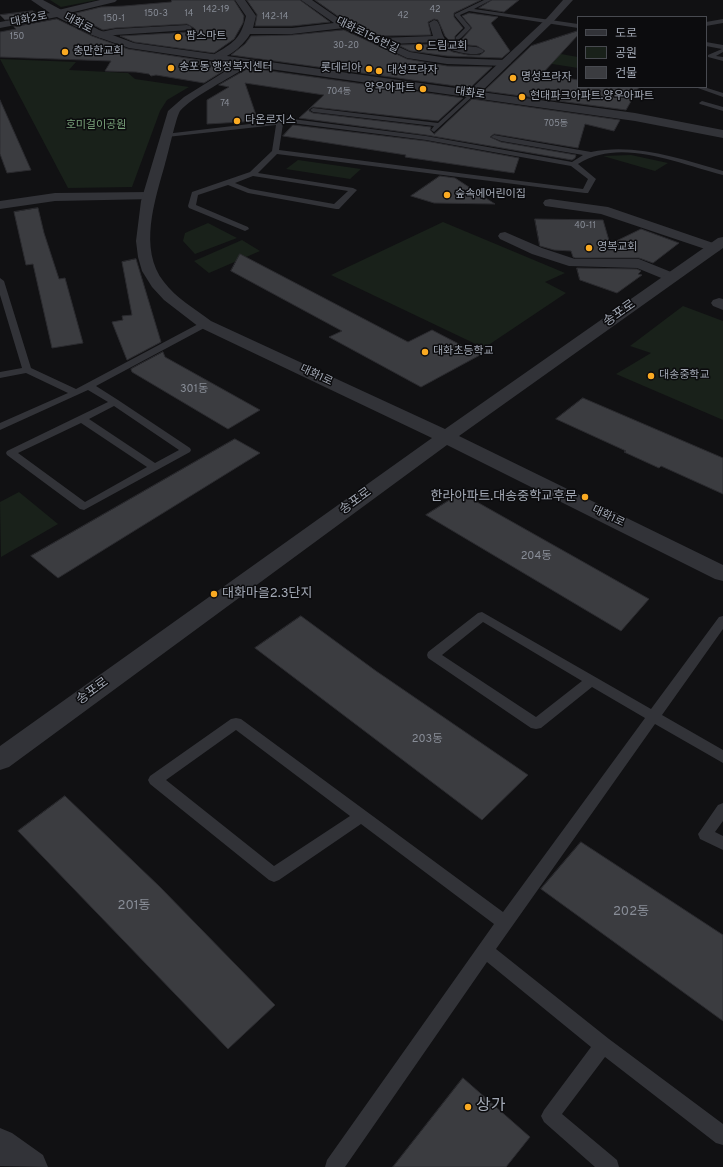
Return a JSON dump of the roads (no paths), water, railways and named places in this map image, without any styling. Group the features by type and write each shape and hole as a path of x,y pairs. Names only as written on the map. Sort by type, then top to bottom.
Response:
{"street":[{"name":"대화로","path":"36,0 100,36 133,46 641,118 723,134"},
{"path":"58,13 112,0"},
{"path":"217,57 241,42 248,31 251,16 240,0"},
{"name":"대화로156번길","path":"306,0 331,18 402,53 414,57 446,61 506,63"},
{"path":"472,94 548,22 568,0"},
{"name":"대화2로","path":"0,26 51,16 58,13"},
{"path":"128,22 127,29 134,31"},
{"path":"434,23 440,39 445,44 456,48 514,55"},
{"path":"248,31 292,32 345,25"},
{"name":"대화로","path":"100,36 134,31 187,28"},
{"path":"377,41 440,39"},
{"name":"대화1로","path":"247,62 179,105 174,111 149,196 143,241 145,257 157,284 184,309 205,324 446,437 723,574"},
{"path":"0,206 55,196 149,196"},
{"name":"송포로","path":"550,203 603,210 718,244"},
{"path":"505,236 537,251 574,262 639,264 672,277"},
{"name":"송포로","path":"0,760 446,437 718,244"},
{"path":"0,1145 31,1167"}],"lane":[{"path":"458,38 468,28 457,15 488,0"},
{"path":"470,10 577,26"},
{"path":"707,24 723,21"},
{"path":"707,44 723,49"},
{"path":"723,49 710,56 723,59"},
{"path":"701,88 723,95"},
{"path":"426,138 472,94"},
{"path":"702,103 723,109"},
{"path":"313,110 438,126"},
{"path":"167,135 292,121 426,138 573,164 592,179 585,191 275,152"},
{"path":"253,174 275,152 280,122"},
{"path":"494,137 591,154 618,150 659,156 723,173"},
{"path":"573,164 591,154"},
{"path":"227,182 248,191 336,207 353,190 253,174 227,182 195,194 192,206 245,229"},
{"path":"0,281 27,370"},
{"path":"0,427 76,393 205,324"},
{"path":"0,375 27,370 76,393"},
{"path":"88,386 115,402 186,450 84,507 11,453 115,402"},
{"path":"81,418 155,468"},
{"path":"592,680 536,724 433,655 482,616 592,680 723,757"},
{"path":"334,1167 505,923 723,620"},
{"path":"361,816 274,875 156,780 236,723 505,923"},
{"path":"723,808 706,834 723,844"},
{"path":"485,952 603,1045 723,1136"},
{"path":"603,1045 550,1116 610,1167"}],"place":[{"name":"팜스마트","path":"178,37"},
{"name":"드림교회","path":"419,47"},
{"name":"충만한교회","path":"65,52"},
{"name":"송포동 행정복지센터","path":"171,68"},
{"name":"롯데리아","path":"369,69"},
{"name":"대성프라자","path":"379,71"},
{"name":"명성프라자","path":"513,78"},
{"name":"양우아파트","path":"423,89"},
{"name":"현대파크아파트.양우아파트","path":"522,97"},
{"name":"다온로지스","path":"237,121"},
{"name":"숲속에어린이집","path":"447,195"},
{"name":"영복교회","path":"589,248"},
{"name":"대화초등학교","path":"425,352"},
{"name":"대송중학교","path":"651,376"},
{"name":"한라아파트.대송중학교후문","path":"585,497"},
{"name":"대화마을2.3단지","path":"214,594"},
{"name":"상가","path":"468,1107"}],"park label":[{"name":"호미걸이공원","path":"96,126"}]}
